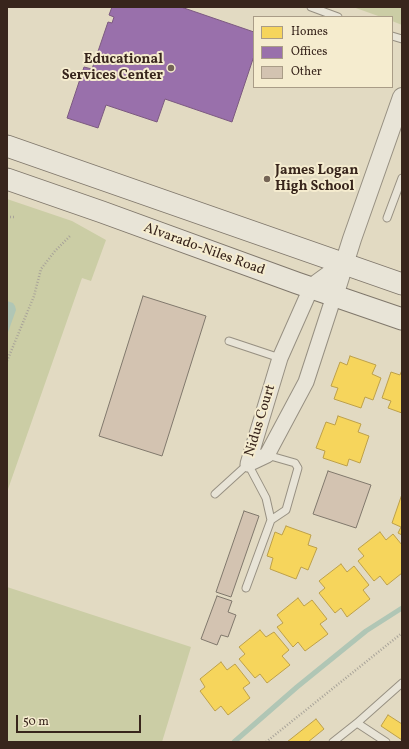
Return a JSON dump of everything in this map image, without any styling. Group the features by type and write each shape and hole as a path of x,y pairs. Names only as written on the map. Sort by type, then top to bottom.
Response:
{"main road":[{"path":"7,146 402,284"},
{"name":"Alvarado-Niles Road","path":"7,179 402,319"}],"street":[{"path":"334,296 402,97"},
{"path":"311,288 344,264"},
{"name":"Nidus Court","path":"248,464 280,358 311,288"},
{"name":"Nidus Court","path":"248,464 267,455 306,382 334,296"}],"lane":[{"path":"311,7 335,16"},
{"path":"387,218 402,178"},
{"path":"229,341 280,358"},
{"path":"267,455 295,463 298,468 286,510 271,520"},
{"path":"215,494 248,464 266,498 271,520 246,588"},
{"path":"333,742 402,683"},
{"path":"357,723 386,742"}],"path":[{"path":"7,217 16,217"},
{"path":"7,361 34,296 41,269 55,251 71,235"},
{"path":"266,742 402,633"}],"green space":[{"path":"353,7 402,7 402,25 393,21 393,16 378,16"},
{"path":"7,199 72,221 106,240 91,281 82,278 7,492"},
{"path":"7,587 191,647 162,742 7,742"}],"shaded area":[{"path":"7,301 13,303 16,310 7,335"}],"building: Homes":[{"path":"350,356 376,365 372,374 381,378 373,400 365,397 361,408 334,399 338,388 331,386 340,362 347,365"},
{"path":"402,370 402,413 388,408 391,401 382,398 391,372 400,375"},
{"path":"338,416 361,424 358,432 369,436 360,463 349,459 347,466 323,458 325,451 316,448 326,422 335,425"},
{"path":"401,497 402,535 398,533 401,527 392,523"},
{"path":"286,526 311,535 308,545 317,548 308,570 301,567 296,579 270,569 273,558 267,556 275,532 282,535"},
{"path":"380,532 386,540 393,534 402,545 402,573 387,585 380,576 374,581 358,561 364,556 358,549"},
{"path":"341,564 347,572 354,566 369,585 363,590 370,599 347,617 341,608 335,613 319,593 325,588 319,581"},
{"path":"298,598 304,606 312,600 327,619 320,624 328,634 305,651 298,642 293,647 277,627 283,623 277,615"},
{"path":"260,630 266,637 274,632 289,650 282,656 290,665 267,683 260,674 255,678 239,659 245,654 239,647"},
{"path":"221,662 227,670 235,664 250,683 243,688 250,698 228,715 221,706 215,711 200,691 205,687 200,679"},
{"path":"388,715 402,724 402,740 381,726"},
{"path":"316,719 324,729 308,742 287,742"}],"building: Offices":[{"name":"Educational Services Center","path":"112,7 181,7 253,32 253,59 232,122 165,99 157,122 106,105 98,128 67,118 84,67 92,69 108,22 112,23 114,17 109,15"}],"building: Other":[{"path":"143,296 206,316 162,456 99,436"},
{"path":"328,471 371,485 356,528 313,514"},
{"path":"244,511 259,516 231,597 216,592"},
{"path":"217,596 232,601 228,612 236,615 228,637 221,635 217,645 201,639"}],"waterway":[{"path":"234,742 297,687 366,631 402,608"}],"place":[{"name":"Educational Services Center","path":"171,68"},
{"name":"James Logan High School","path":"267,179"}]}
